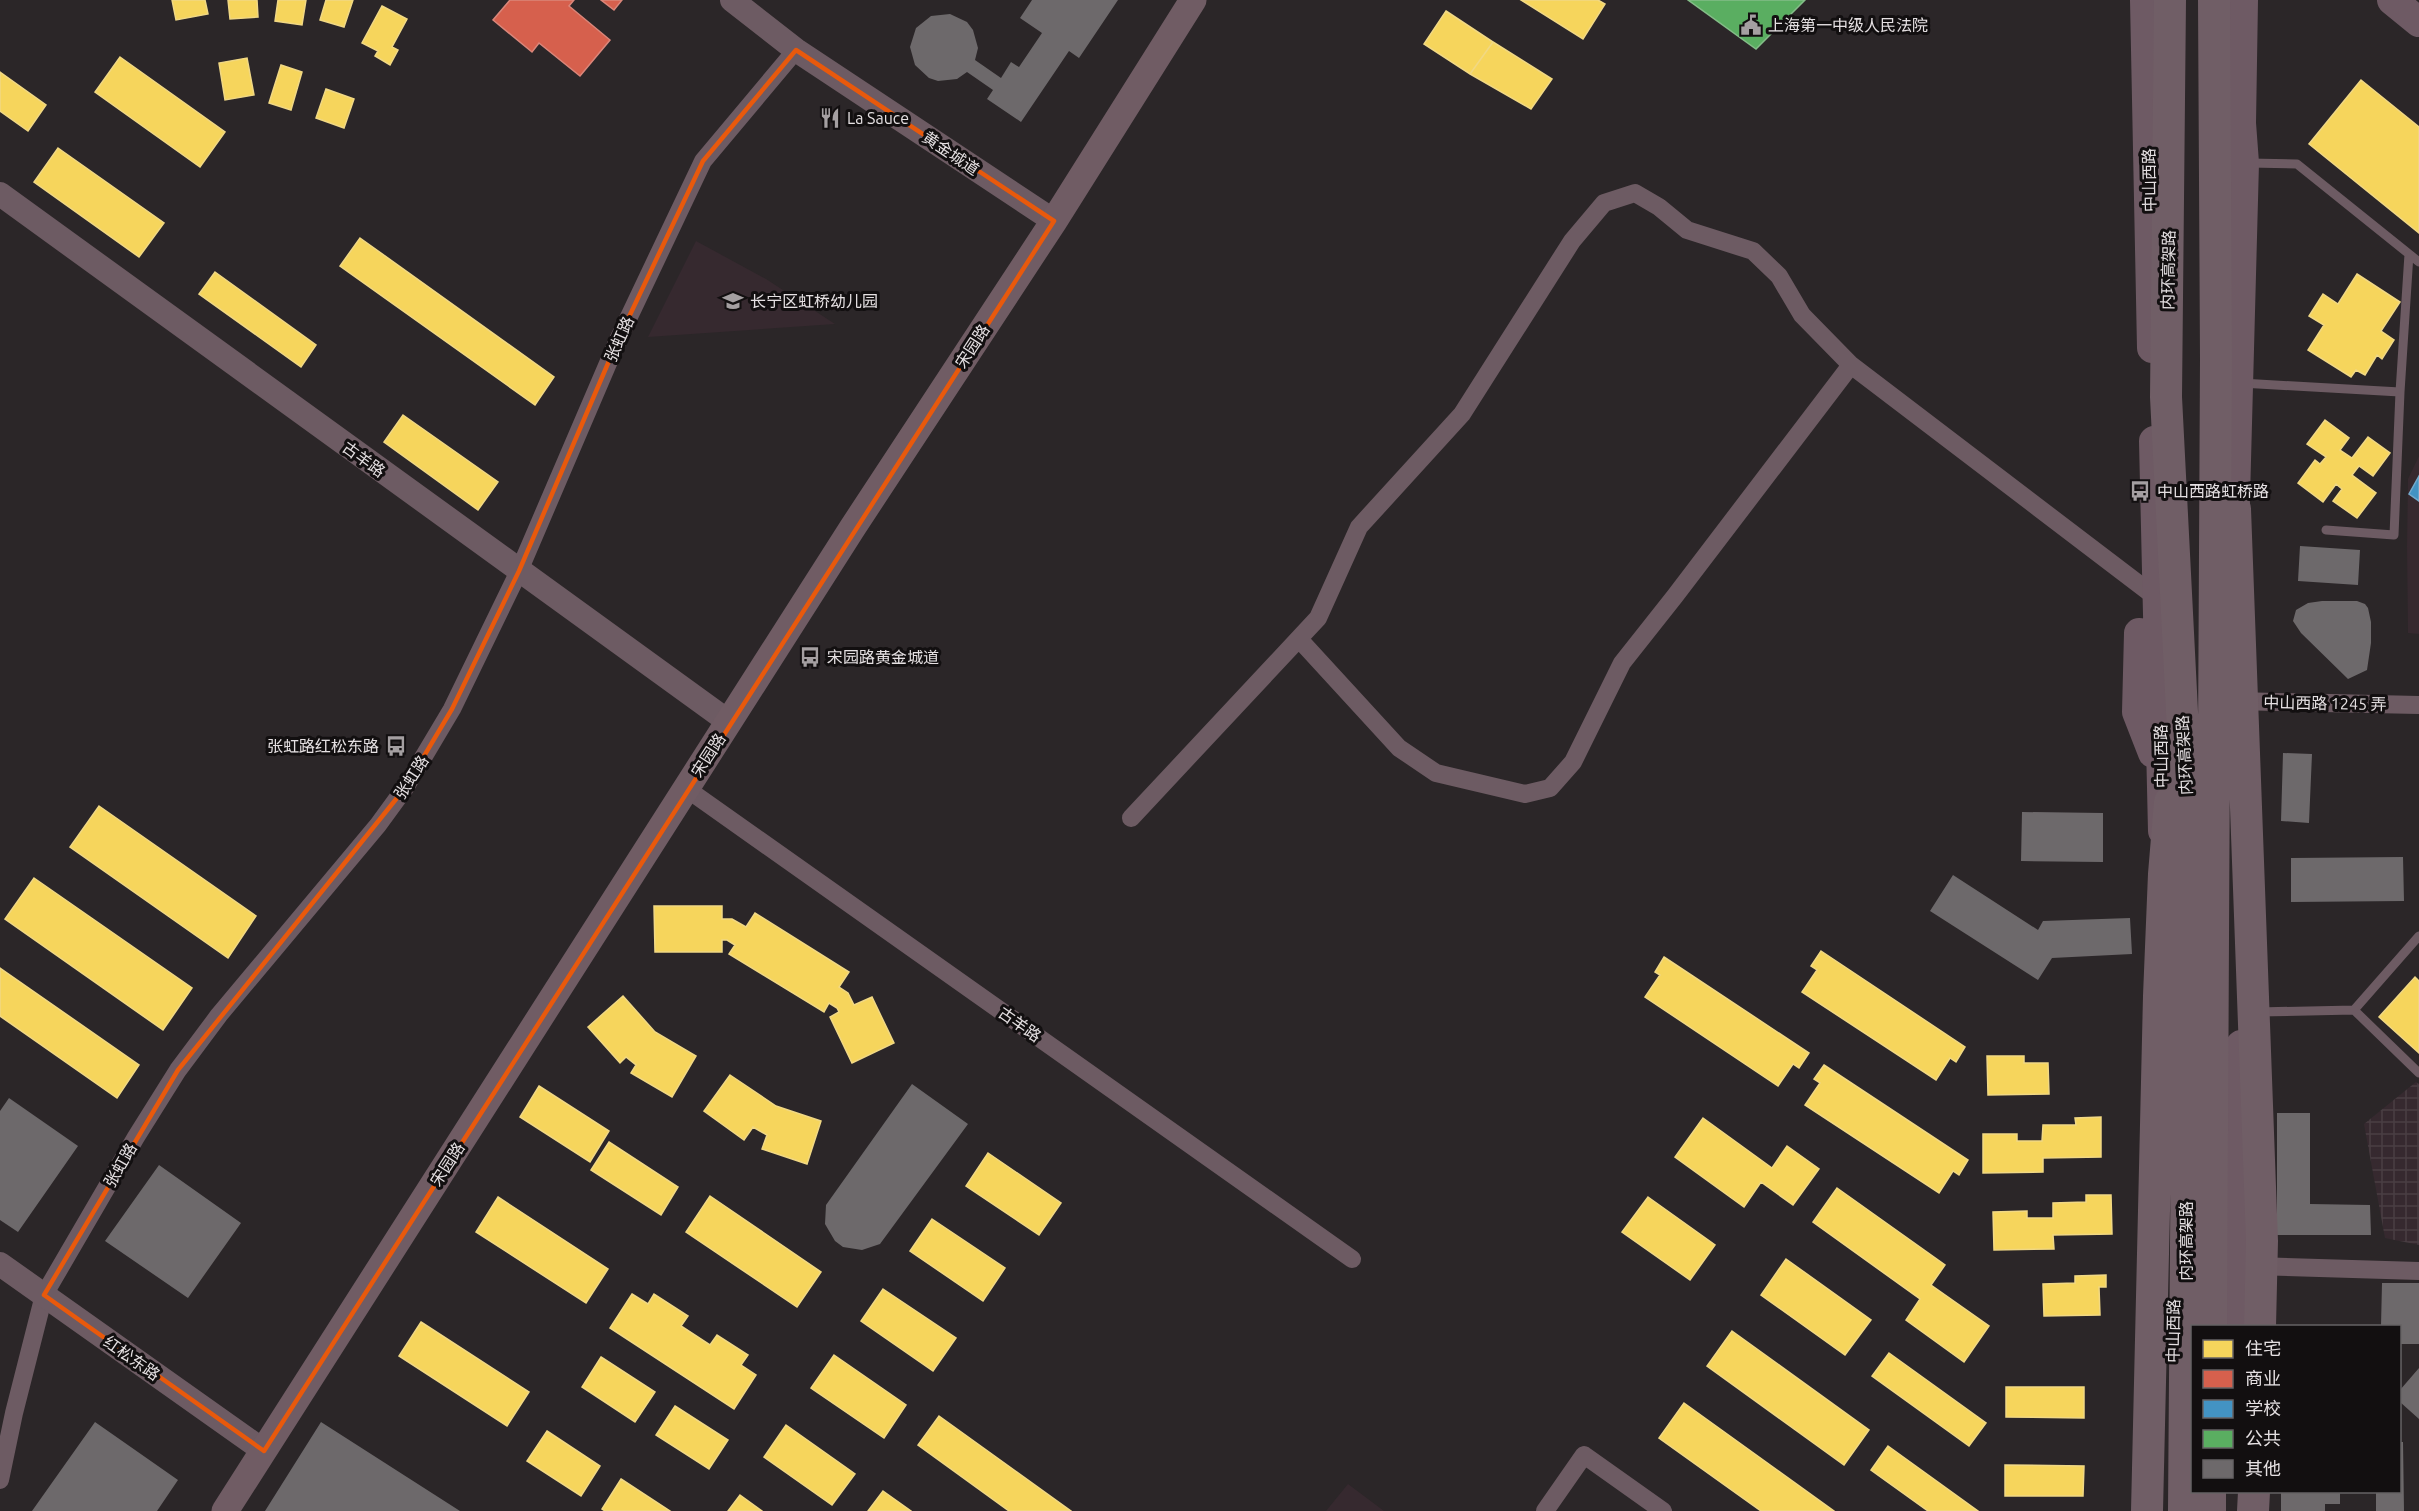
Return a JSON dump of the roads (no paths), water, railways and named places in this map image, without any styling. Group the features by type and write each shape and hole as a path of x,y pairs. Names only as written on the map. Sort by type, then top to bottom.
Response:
{"highway":[{"name":"内环高架路","path":"2170,0 2166,397 2188,849 2184,1511"},
{"name":"内环高架路","path":"2211,1325 2216,359 2214,0"},
{"path":"2216,359 2235,492 2262,1241 2260,1325"},
{"path":"2148,1496 2159,996 2164,874 2180,682"},
{"path":"2210,1493 2210,1511"},
{"path":"2253,1511 2254,1493"}],"main road":[{"name":"宋园路","path":"225,1511 853,527 1054,221 1193,0"},
{"name":"中山西路","path":"2145,0 2155,506 2148,592 2162,775 2174,1247 2171,1511"},
{"path":"2240,1325 2241,1013 2232,700 2237,382 2244,163 2241,123 2243,0"},
{"path":"2392,0 2419,22"},
{"path":"2239,1493 2239,1511"}],"street":[{"name":"黄金城道","path":"732,0 796,50 1054,221"},
{"name":"张虹路","path":"0,1480 14,1413 44,1295 130,1147 178,1070 219,1015 378,825 405,788 452,709 519,572 618,339 703,161 796,50"},
{"name":"古羊路","path":"0,194 729,722"},
{"path":"1131,818 1318,618 1359,527 1462,414 1572,240 1604,203 1635,194 1659,207 1687,230 1753,251 1779,276 1802,315 1851,365 2148,592"},
{"path":"1299,639 1399,748 1436,773 1525,794 1550,788 1573,762 1622,663 1676,596 1851,365"},
{"name":"中山西路 1245 弄","path":"2232,700 2419,705"},
{"name":"古羊路","path":"687,789 1352,1259"},
{"name":"红松东路","path":"0,1264 264,1451"},
{"path":"2240,1266 2419,1271"},
{"path":"1545,1511 1584,1455 1663,1511"}],"lane":[{"path":"2244,163 2297,164 2419,262"},
{"path":"2326,530 2394,534 2409,254"},
{"path":"2237,382 2400,392"},
{"path":"2354,1010 2419,936"},
{"path":"2241,1013 2354,1010 2419,1072"}],"place":[{"name":"上海第一中级人民法院","path":"1751,25"},
{"name":"La Sauce","path":"830,118"},
{"name":"长宁区虹桥幼儿园","path":"733,301"},
{"name":"中山西路虹桥路","path":"2140,491"},
{"name":"宋园路黄金城道","path":"810,657"},
{"name":"张虹路红松东路","path":"396,746"}]}
